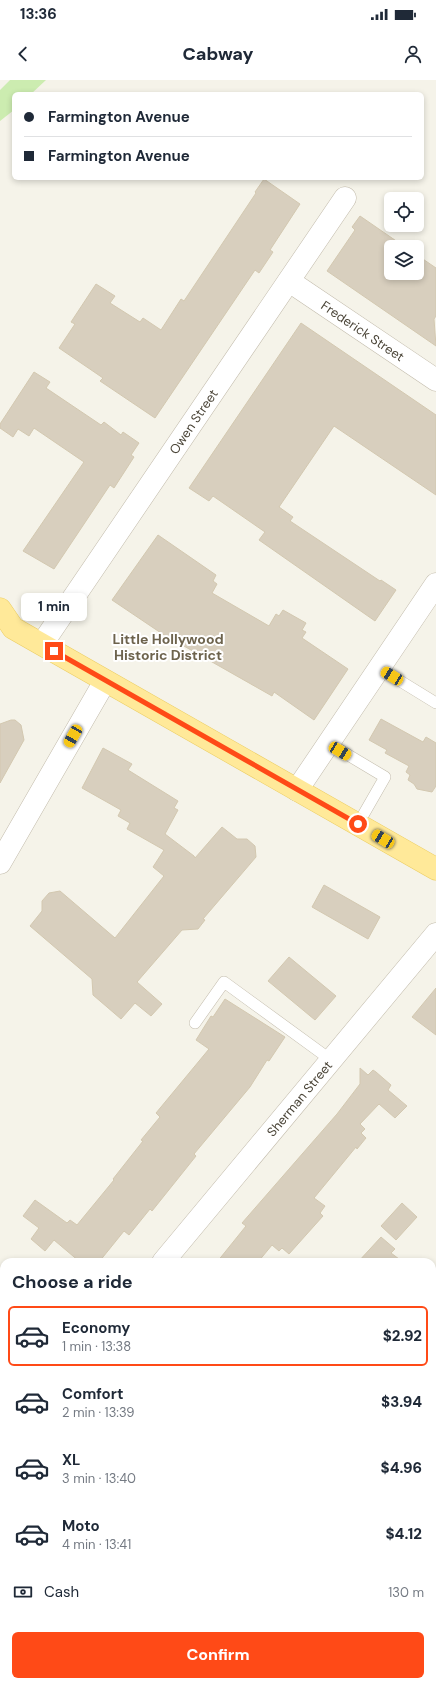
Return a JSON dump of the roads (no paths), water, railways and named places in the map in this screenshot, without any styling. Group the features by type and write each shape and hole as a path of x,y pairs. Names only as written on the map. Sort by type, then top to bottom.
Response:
{"main road":[{"path":"0,609 7,628 42,644 436,869"}],"street":[{"name":"Owen Street","path":"42,644 345,198"},
{"name":"Frederick Street","path":"289,281 436,380"},
{"path":"297,790 436,584"},
{"path":"0,863 105,681"},
{"name":"Sherman Street","path":"166,1258 436,934"}],"lane":[{"path":"379,668 436,703"},
{"path":"328,743 385,777 358,824"},
{"path":"195,1022 224,982 332,1060"}],"district":[{"name":"Little Hollywood Historic District","path":"168,648"}]}
